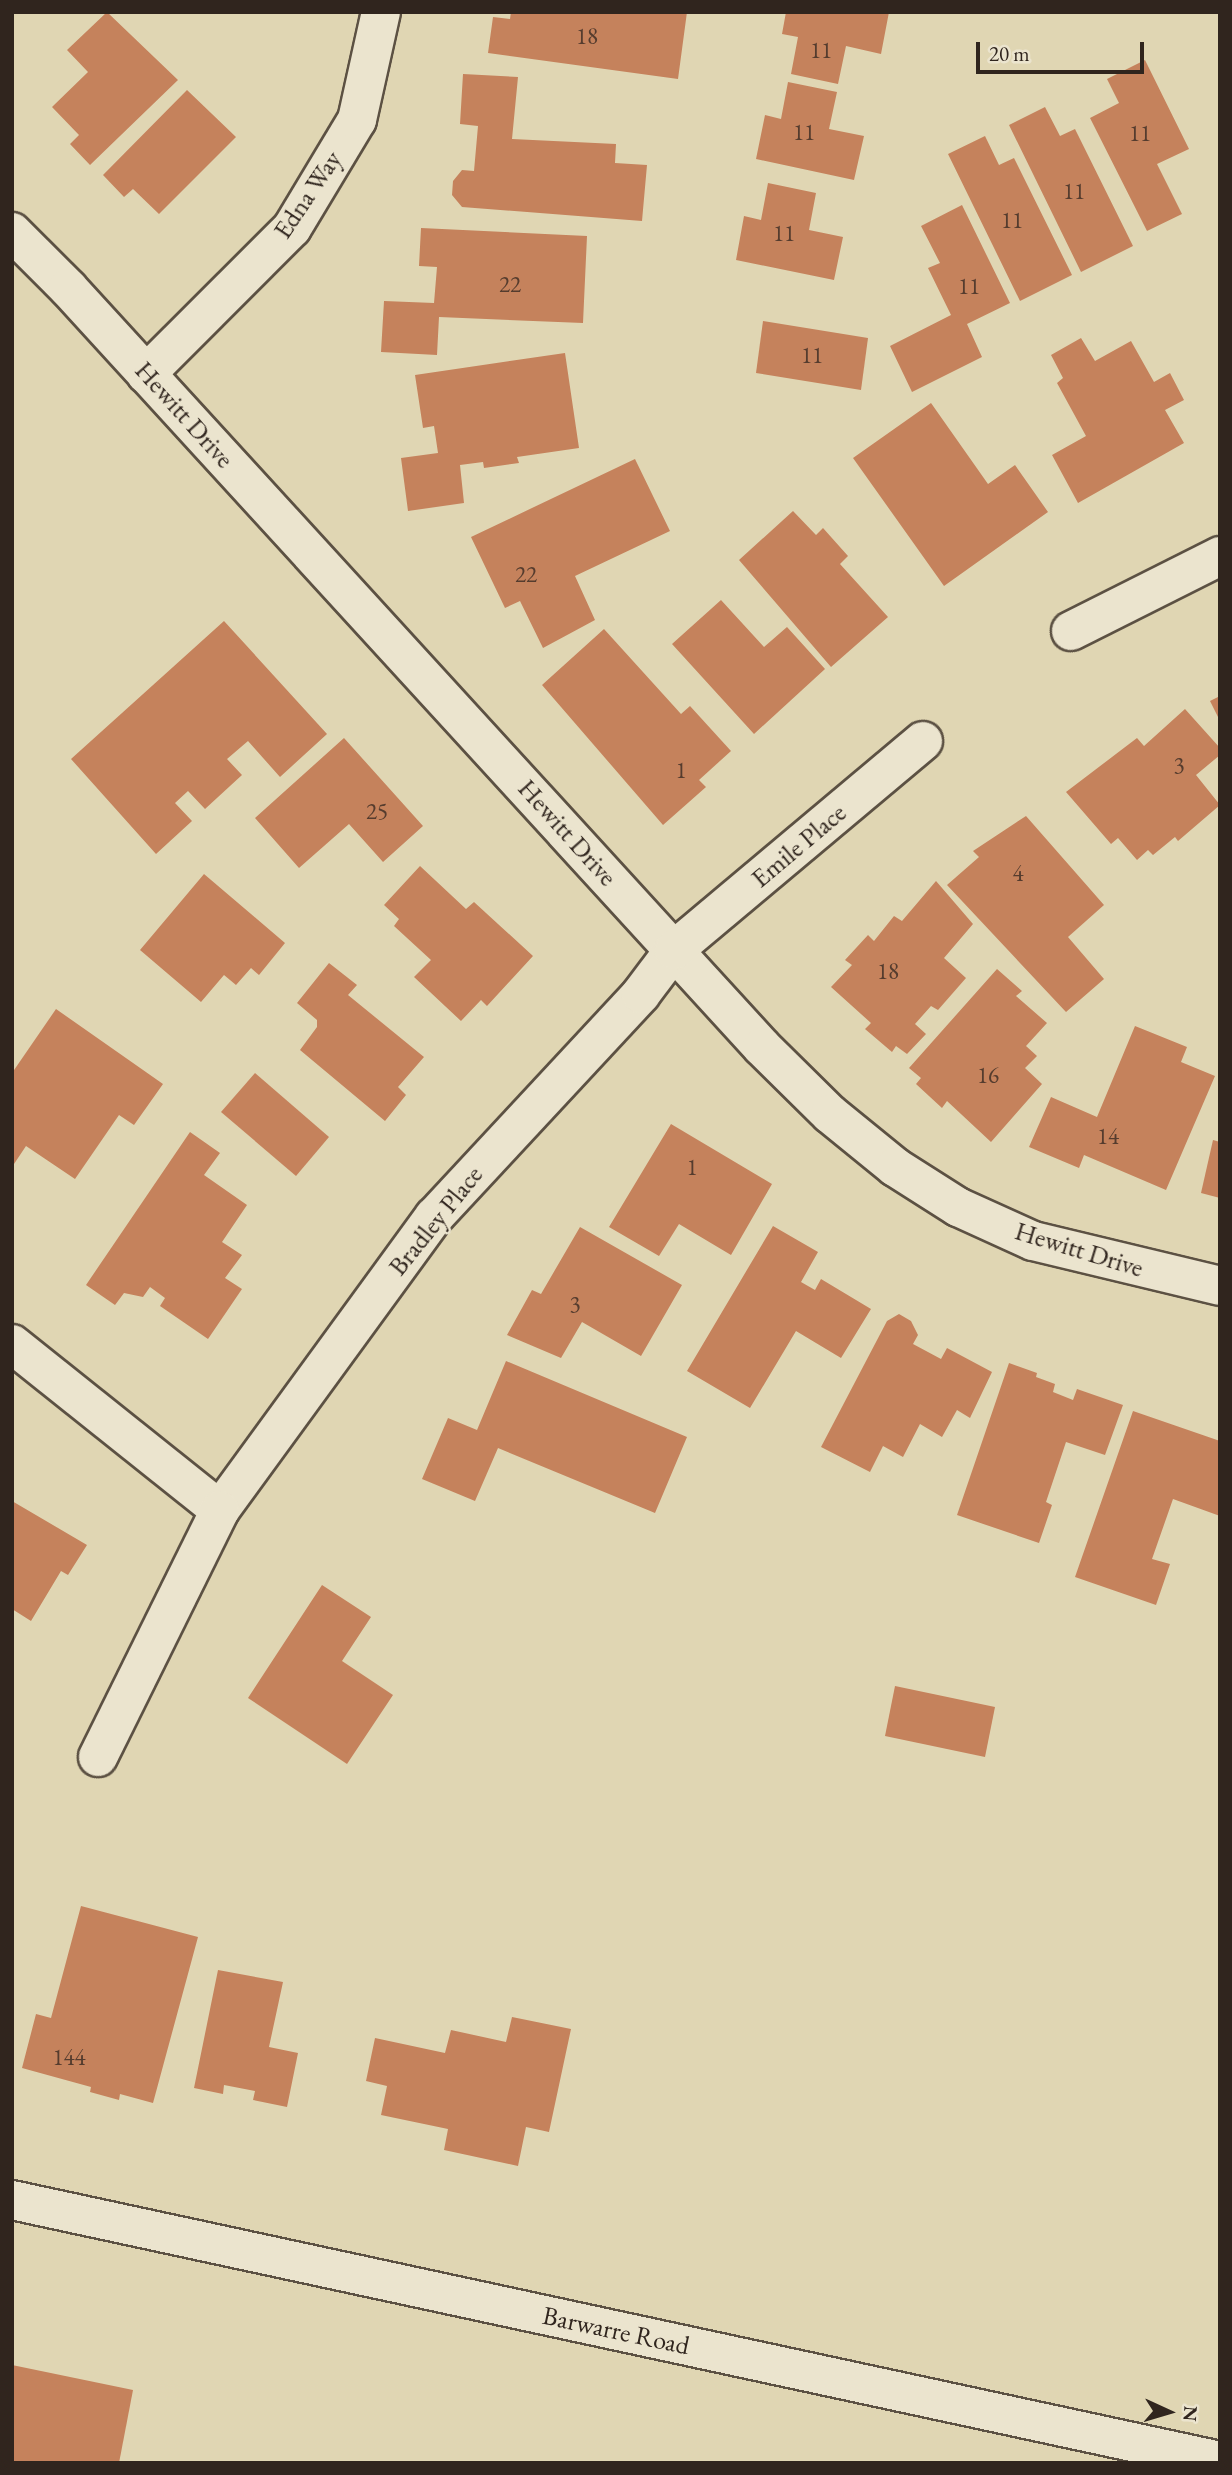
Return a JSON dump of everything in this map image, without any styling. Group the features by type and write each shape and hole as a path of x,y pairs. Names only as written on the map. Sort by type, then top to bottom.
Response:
{"street":[{"name":"Edna Way","path":"146,374 292,228 357,120 381,12"},
{"name":"Hewitt Drive","path":"12,232 146,374 674,950 830,1114 895,1167 958,1207 1033,1241 1220,1286"},
{"path":"1071,631 1220,556"},
{"name":"Emile Place","path":"674,950 923,740"},
{"name":"Bradley Place","path":"98,1758 220,1510 434,1217 641,994 674,950"},
{"path":"12,1344 220,1510"},
{"name":"Barwarre Road","path":"12,2200 1113,2451 1220,2461"}],"building":[{"path":"107,12 178,80 90,165 70,144 79,135 52,107 88,72 67,50"},
{"path":"511,12 687,12 678,79 488,53 493,17 510,19"},
{"path":"786,12 889,12 881,54 846,46 838,84 791,74 798,37 782,34"},
{"path":"1145,60 1189,149 1157,164 1182,214 1147,231 1090,118 1119,103 1107,79"},
{"path":"463,74 518,77 512,139 616,144 615,163 647,165 642,221 462,207 452,195 453,181 462,170 474,171 478,126 460,124"},
{"path":"788,82 837,92 829,129 864,136 854,180 756,159 765,115 781,119"},
{"path":"187,90 236,137 159,214 133,189 124,197 103,175"},
{"path":"1045,107 1060,136 1075,129 1133,246 1081,272 1009,125"},
{"path":"985,136 999,165 1014,158 1072,275 1020,301 948,154"},
{"path":"768,183 816,193 809,230 843,237 834,280 736,260 744,216 761,220"},
{"path":"962,205 1010,303 967,324 982,357 912,392 890,346 951,315 928,268 940,263 921,226"},
{"path":"421,228 587,236 583,323 439,317 437,355 381,352 384,301 434,303 437,267 419,266"},
{"path":"763,321 868,338 861,390 756,373"},
{"path":"1081,338 1095,361 1131,341 1154,382 1170,373 1184,400 1165,410 1184,443 1078,503 1052,455 1086,436 1057,383 1063,378 1051,355"},
{"path":"565,353 579,448 517,457 519,463 484,468 483,462 460,465 464,503 408,511 401,458 438,453 434,426 423,428 415,375"},
{"path":"931,403 988,484 1015,465 1048,512 944,586 853,458"},
{"path":"635,459 670,531 575,576 595,620 543,648 520,601 505,608 471,537"},
{"path":"793,511 816,535 823,528 848,556 840,564 888,617 831,667 739,560"},
{"path":"721,600 764,647 787,627 825,669 754,734 672,644"},
{"path":"224,621 327,734 280,777 248,741 227,759 242,775 205,809 188,791 175,803 192,821 156,854 71,759"},
{"path":"604,629 681,714 690,706 731,751 699,780 706,787 663,825 542,685"},
{"path":"1220,696 1220,721 1210,701"},
{"path":"1185,709 1220,748 1220,755 1196,775 1220,805 1178,841 1175,837 1153,855 1148,850 1137,860 1118,838 1111,844 1066,792 1137,738 1144,746"},
{"path":"344,738 423,826 383,862 349,824 299,868 255,818"},
{"path":"1026,816 1104,905 1068,937 1104,979 1066,1012 947,885 979,857 973,851"},
{"path":"420,866 466,909 474,902 533,956 487,1006 481,1000 461,1021 414,977 431,960 394,926 399,919 384,905"},
{"path":"204,874 285,943 259,975 251,968 236,985 224,975 201,1002 140,950"},
{"path":"936,881 973,924 944,958 966,978 938,1010 931,1006 915,1024 926,1034 907,1054 896,1046 892,1052 865,1029 871,1023 831,987 852,965 845,960 868,935 874,941 894,916 902,921"},
{"path":"329,963 357,985 348,995 424,1057 398,1087 406,1095 385,1121 300,1050 317,1027 317,1020 297,1003"},
{"path":"997,969 1022,991 1016,996 1047,1023 1026,1046 1037,1056 1025,1068 1042,1084 991,1142 947,1101 942,1108 916,1084 921,1078 909,1068"},
{"path":"56,1009 163,1084 134,1125 119,1115 75,1179 26,1146 12,1167 12,1073"},
{"path":"1135,1026 1187,1047 1181,1062 1215,1076 1166,1190 1084,1155 1079,1168 1029,1147 1051,1097 1097,1117"},
{"path":"255,1073 329,1137 296,1176 221,1112"},
{"path":"671,1124 772,1184 731,1255 679,1224 659,1256 609,1227"},
{"path":"190,1132 220,1153 204,1175 247,1205 222,1242 242,1255 225,1278 242,1289 208,1339 160,1306 165,1298 150,1287 143,1297 124,1293 115,1305 86,1285"},
{"path":"1213,1140 1220,1142 1220,1198 1201,1193"},
{"path":"773,1226 818,1252 801,1282 815,1290 821,1279 871,1309 841,1358 796,1331 750,1408 687,1371"},
{"path":"580,1227 682,1285 641,1356 582,1322 561,1358 507,1335 532,1290 541,1294"},
{"path":"899,1314 911,1321 918,1335 913,1344 941,1359 947,1348 992,1372 970,1418 957,1410 942,1437 920,1424 903,1457 883,1446 870,1472 821,1447 887,1321"},
{"path":"506,1361 687,1437 655,1513 498,1448 475,1501 422,1479 448,1418 477,1430"},
{"path":"1009,1363 1037,1373 1036,1377 1055,1384 1053,1392 1073,1400 1077,1389 1123,1405 1105,1455 1066,1442 1046,1502 1052,1505 1039,1543 957,1515"},
{"path":"1133,1411 1220,1441 1220,1516 1173,1499 1152,1559 1170,1564 1156,1605 1075,1577"},
{"path":"12,1501 87,1545 68,1575 61,1571 31,1621 12,1609"},
{"path":"322,1585 371,1617 342,1661 393,1695 347,1764 248,1698"},
{"path":"895,1686 995,1707 985,1757 885,1736"},
{"path":"81,1906 198,1937 153,2103 120,2094 119,2100 90,2092 91,2087 22,2068 36,2014 51,2018"},
{"path":"218,1970 283,1982 269,2047 298,2053 287,2107 253,2100 255,2091 224,2085 223,2094 194,2088"},
{"path":"512,2017 571,2029 549,2132 526,2127 518,2166 444,2150 448,2129 381,2115 387,2086 366,2081 375,2038 445,2053 451,2030 506,2042"},
{"path":"12,2365 133,2390 119,2463 12,2463"}]}
